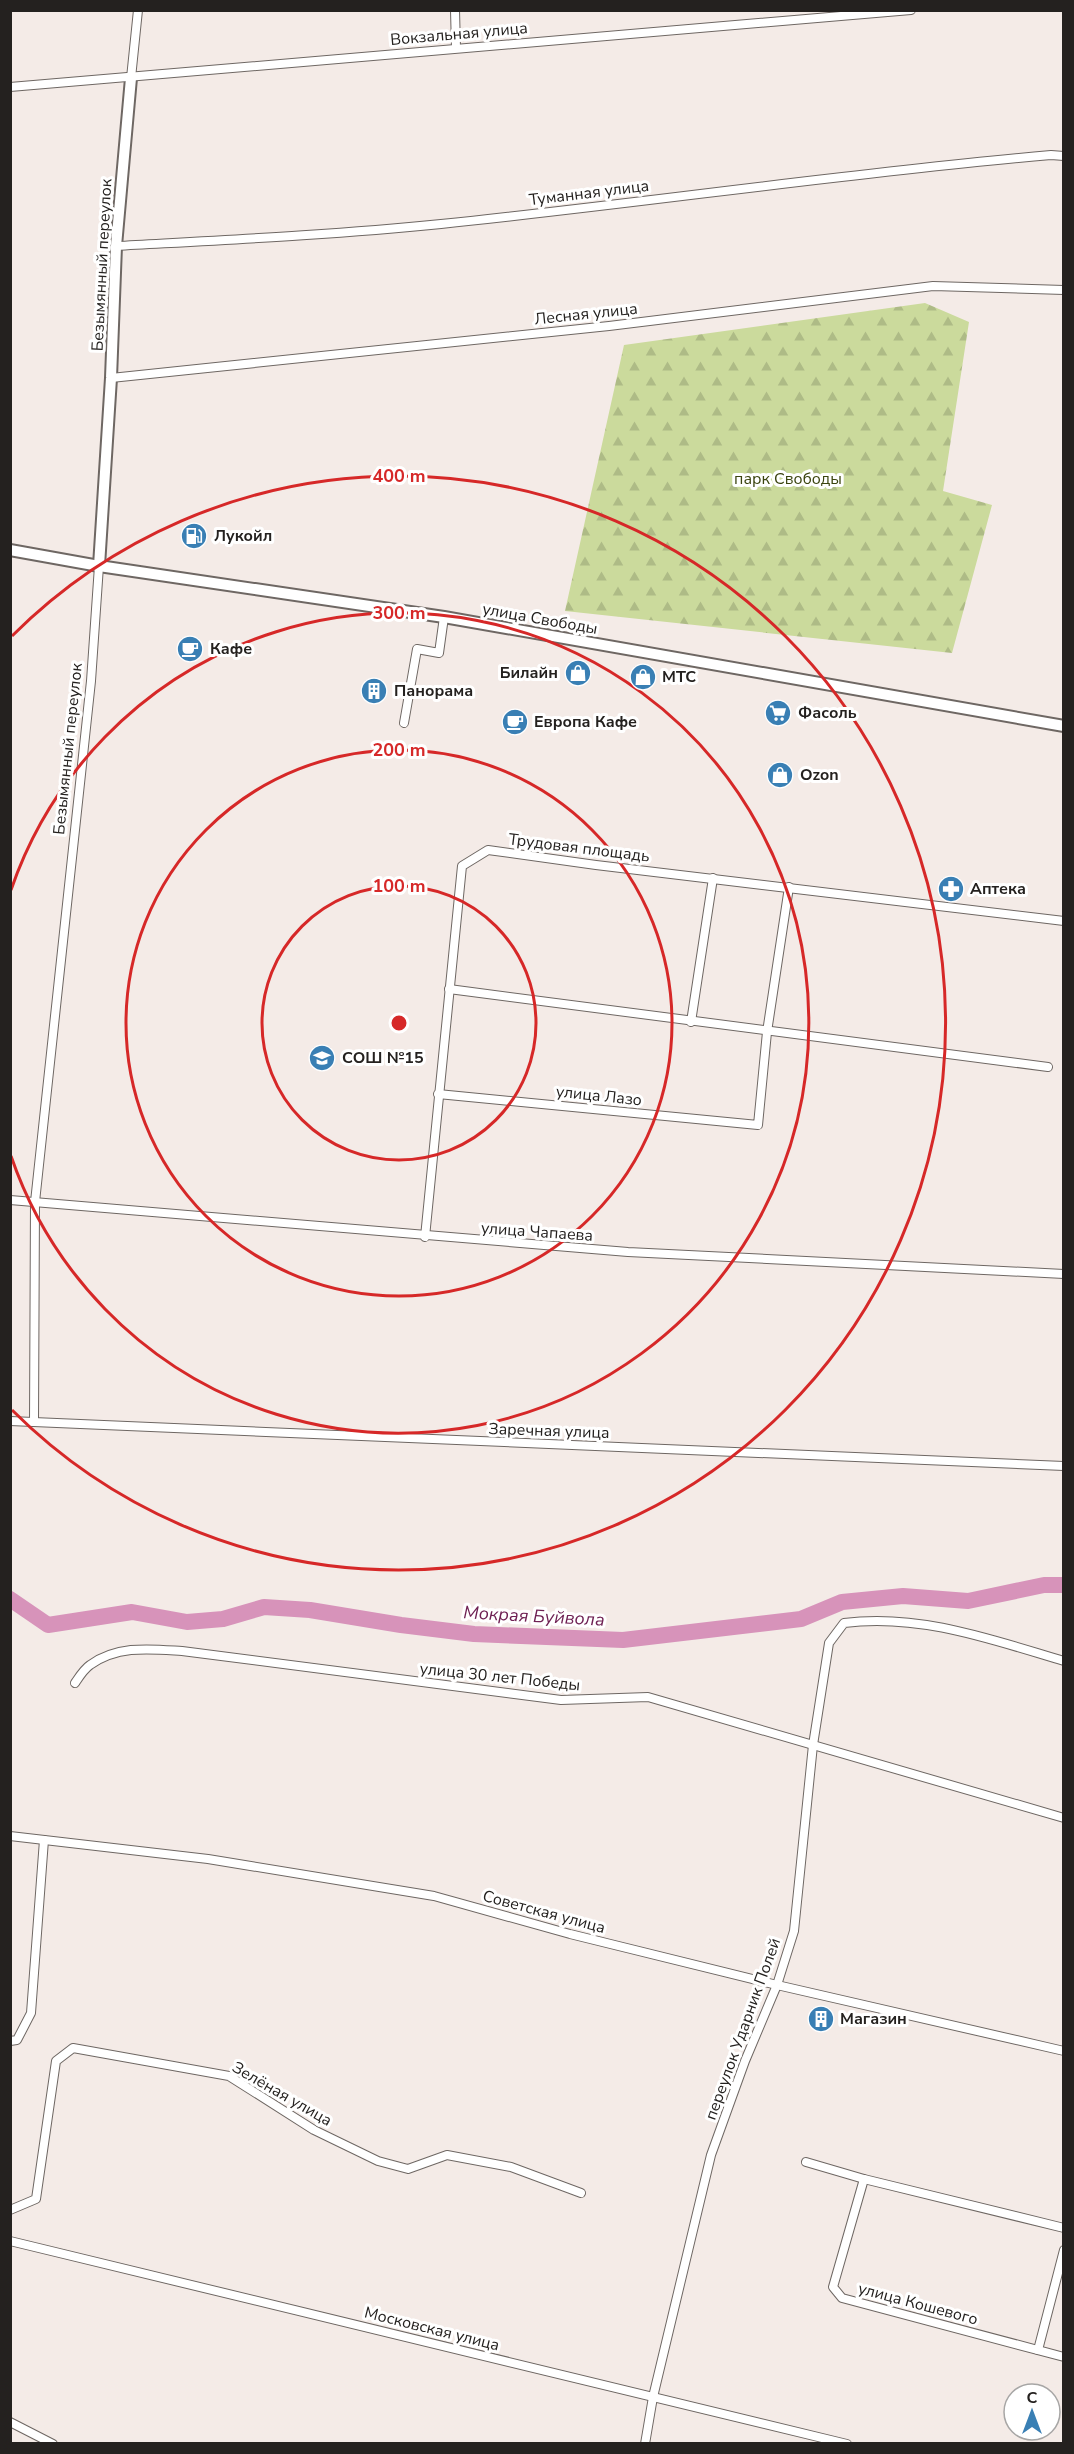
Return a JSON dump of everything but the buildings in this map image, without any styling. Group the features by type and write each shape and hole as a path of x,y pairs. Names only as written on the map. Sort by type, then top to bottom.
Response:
{"main road":[{"name":"Безымянный переулок","path":"99,566 111,378 116,246 130,78"},
{"name":"улица Свободы","path":"10,550 99,566 444,617 1064,726"}],"street":[{"path":"130,78 138,10"},
{"path":"454,10 456,48"},
{"name":"Вокзальная улица","path":"10,87 911,10"},
{"name":"Туманная улица","path":"116,246 440,224 955,163 1051,155 1064,156"},
{"name":"Лесная улица","path":"111,378 609,326 933,286 1064,290"},
{"name":"Безымянный переулок","path":"34,1422 35,1202 91,681 99,566"},
{"path":"405,723 417,649 439,653 444,617"},
{"name":"Трудовая площадь","path":"425,1237 462,866 488,850 1064,921"},
{"path":"691,1022 713,878"},
{"path":"766,1032 789,887"},
{"path":"449,989 1048,1067"},
{"name":"улица Лазо","path":"438,1094 758,1125 766,1032"},
{"name":"улица Чапаева","path":"10,1200 425,1237 628,1252 1064,1274"},
{"name":"Заречная улица","path":"10,1421 1064,1466"},
{"name":"переулок Ударник Полей","path":"645,2444 652,2397 711,2155 745,2061 777,1985 794,1930 813,1745 829,1643 844,1623 873,1619 926,1624 1064,1661"},
{"name":"улица 30 лет Победы","path":"75,1683 90,1665 122,1649 182,1651 561,1700 648,1697 1064,1818"},
{"name":"Советская улица","path":"10,1836 208,1858 434,1896 570,1934 777,1985 1064,2051"},
{"path":"10,2041 16,2040 31,2013 44,1840"},
{"name":"Зелёная улица","path":"10,2210 36,2199 56,2061 73,2048 229,2076 314,2130 378,2161 408,2169 447,2155 511,2167 581,2193"},
{"path":"806,2162 864,2179 1064,2228"},
{"name":"улица Кошевого","path":"864,2179 833,2287 842,2298 1064,2357"},
{"name":"Московская улица","path":"10,2241 847,2444"},
{"path":"1038,2350 1064,2250"},
{"path":"10,2422 53,2444"}],"green space":[{"name":"парк Свободы","path":"925,303 969,322 943,491 992,505 952,653 565,611 624,345"}],"waterway":[{"name":"Мокрая Буйвола","path":"10,1599 48,1625 132,1612 187,1622 223,1619 264,1607 310,1610 474,1634 623,1640 801,1619 842,1602 903,1596 968,1601 1044,1585 1064,1585"}],"place":[{"name":"Лукойл","path":"194,536"},
{"name":"Кафе","path":"190,649"},
{"name":"Билайн","path":"578,673"},
{"name":"МТС","path":"643,677"},
{"name":"Панорама","path":"374,691"},
{"name":"Фасоль","path":"778,713"},
{"name":"Европа Кафе","path":"515,722"},
{"name":"Ozon","path":"780,775"},
{"name":"Аптека","path":"951,889"},
{"name":"СОШ №15","path":"322,1058"},
{"name":"Магазин","path":"821,2019"}]}
